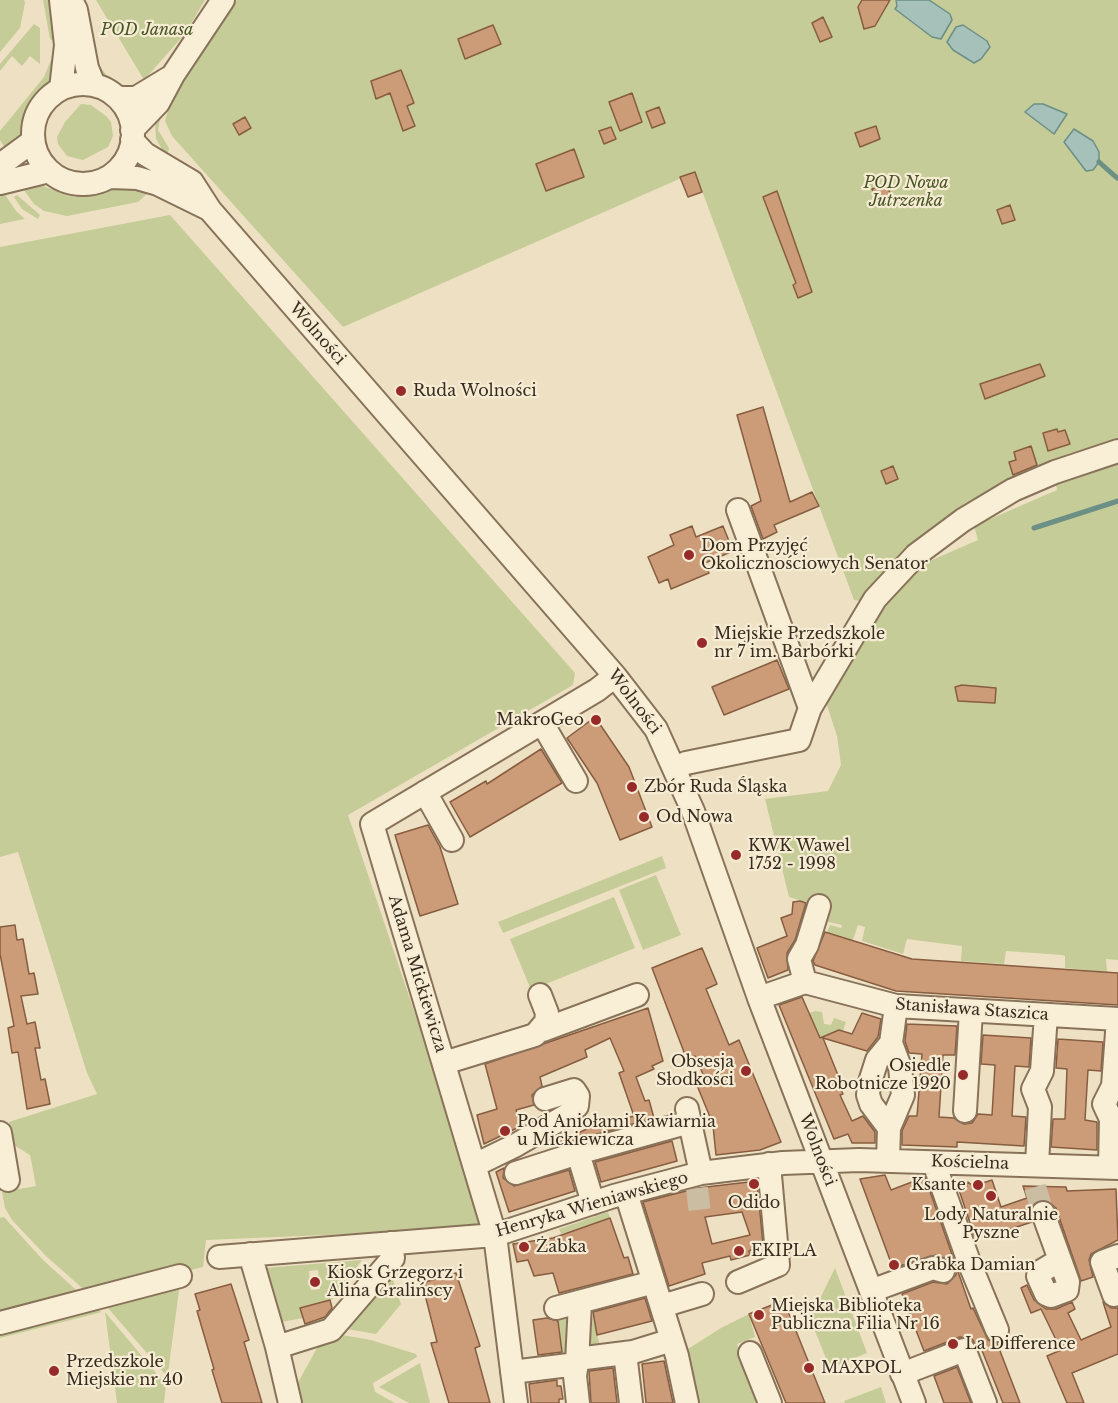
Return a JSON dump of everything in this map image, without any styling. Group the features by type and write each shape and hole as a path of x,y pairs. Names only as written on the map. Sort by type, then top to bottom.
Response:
{"street":[{"path":"60,89 66,45 61,0"},
{"path":"71,0 76,9 87,68 94,85"},
{"path":"172,75 136,98 118,98 94,85 80,84 60,89 40,109 34,125 33,141 39,157 49,171 63,180 79,184 96,183 111,177 124,165 132,135 158,103 172,75 223,0"},
{"path":"118,98 127,112 132,135"},
{"name":"Wolności","path":"132,135 145,154 192,182 210,210 615,676 656,729 675,768 759,998 914,1403"},
{"path":"0,165 33,141"},
{"path":"0,183 49,171"},
{"path":"111,177 137,178 158,184 210,210"},
{"path":"675,768 686,763 799,740 810,708 875,598 916,555 963,520 1013,490 1055,472 1118,451"},
{"path":"738,510 810,708"},
{"name":"Adama Mickiewicza","path":"516,1403 495,1235 372,824 542,723 615,676"},
{"path":"542,723 576,781"},
{"path":"425,792 452,840"},
{"path":"759,998 805,982 799,959 807,945 819,906"},
{"name":"Stanisława Staszica","path":"805,982 896,1006 1118,1019"},
{"path":"540,995 547,1013 543,1030"},
{"path":"444,1064 535,1035 637,995"},
{"path":"888,1161 889,1128 903,1095 900,1067 891,1043 896,1006"},
{"path":"965,1111 971,1011"},
{"path":"1034,1172 1040,1107 1033,1089 1042,1071 1046,1015"},
{"path":"1114,1167 1115,1120 1104,1104 1116,1086 1118,1019"},
{"path":"889,1128 868,1095 877,1060 891,1043"},
{"path":"475,1165 516,1145 569,1114 577,1106 578,1096 574,1090 545,1099"},
{"path":"516,1173 689,1115 698,1178"},
{"path":"0,1133 2,1157 8,1180"},
{"path":"578,1153 593,1203"},
{"name":"Kościelna","path":"822,1161 934,1162 1034,1172 1114,1167"},
{"name":"Henryka Wieniawskiego","path":"219,1257 495,1235 626,1192 769,1164 822,1161"},
{"path":"934,1162 969,1262 998,1330"},
{"path":"738,1282 778,1265 769,1164"},
{"path":"626,1192 672,1340 687,1403"},
{"path":"1043,1213 1060,1260"},
{"path":"277,1347 331,1330 393,1258 391,1243"},
{"path":"250,1254 277,1347 290,1403"},
{"path":"1114,1295 1101,1262 1118,1256"},
{"path":"871,1291 933,1268 943,1271"},
{"path":"0,1323 180,1276"},
{"path":"556,1308 654,1282"},
{"path":"662,1306 702,1294"},
{"path":"578,1403 574,1376 577,1363 580,1303"},
{"path":"512,1372 577,1363 585,1358 625,1353 672,1340"},
{"path":"903,1374 965,1352 985,1403"},
{"path":"625,1353 631,1403"},
{"path":"750,1353 771,1403"}],"green space":[{"path":"0,0 24,0 25,3 20,28 0,52"},
{"path":"43,0 49,0 50,3 55,42 50,39"},
{"name":"POD Janasa","path":"96,0 205,0 184,35 144,80"},
{"name":"POD Nowa Jutrzenka","path":"237,0 1118,0 1118,441 1070,453 965,503 861,601 854,600 695,172 343,327 172,136 165,121 172,98"},
{"path":"34,24 40,28 40,64 30,56 22,66 12,56 0,71 0,64"},
{"path":"94,59 108,77 128,89 117,92 103,83"},
{"path":"51,60 56,61 53,78 30,109 20,137 8,153 0,140 0,131 44,77"},
{"path":"81,104 91,105 106,116 111,122 113,136 108,147 83,160 67,156 58,144 57,137 65,122"},
{"path":"161,115 158,130 169,148 167,158 156,139 155,124"},
{"path":"37,184 75,197 127,187 149,192 138,202 67,216 44,211 34,204 21,186"},
{"path":"4,193 16,211 25,219 0,224 0,194"},
{"path":"17,195 40,215 38,219 22,209 14,197"},
{"path":"170,215 575,673 573,685 348,815 486,1225 375,1233 206,1240 203,1267 90,1295 46,1256 12,1220 5,1208 2,1192 36,1186 30,1155 14,1145 9,1122 97,1094 87,1073 18,852 0,857 0,247"},
{"path":"1118,458 1118,960 1106,959 1107,972 1065,968 1065,956 1062,955 1006,951 1004,964 961,961 962,946 907,939 903,954 862,941 865,927 858,925 853,940 827,932 830,925 841,928 842,925 824,921 819,906 789,897 765,799 828,791 841,765 837,736 824,696 898,581 930,552 932,560 978,540 974,526 1057,490 1055,478"},
{"path":"662,856 666,868 503,933 498,922"},
{"path":"656,875 681,935 643,950 619,890"},
{"path":"614,897 635,948 531,990 510,939"},
{"path":"822,1012 824,1024 831,1025 834,1018 846,1022 843,1031 839,1030 820,1038 809,1013"},
{"path":"608,1212 610,1218 561,1234 559,1229"},
{"path":"4,1217 43,1260 84,1297 0,1320 0,1218"},
{"path":"362,1260 333,1299 300,1308 303,1318 276,1323 264,1268","holes":["318,1270 320,1289 311,1290 309,1271"]},
{"path":"835,1268 867,1353 830,1368 810,1319"},
{"path":"392,1277 401,1304 376,1334 347,1329"},
{"path":"180,1283 168,1373 165,1374 101,1300"},
{"path":"85,1304 102,1312 0,1338 0,1326"},
{"path":"591,1311 602,1353 591,1354 582,1322"},
{"path":"105,1312 166,1385 164,1403 117,1403"},
{"path":"574,1314 573,1355 562,1357 557,1317"},
{"path":"749,1314 755,1337 737,1344 757,1391 756,1403 694,1403 692,1383 694,1374 680,1354 721,1328"},
{"path":"336,1334 371,1340 416,1354 417,1357 373,1383 375,1392 395,1403 300,1403 296,1386 322,1339"},
{"path":"420,1363 430,1403 409,1403 379,1387"},
{"path":"881,1387 886,1403 845,1403 844,1401"}],"water":[{"path":"896,0 929,0 950,14 952,20 941,39 932,37 895,9"},
{"path":"963,25 987,41 990,47 981,59 974,63 953,50 947,42 956,27"},
{"path":"1034,104 1043,104 1067,114 1054,134 1025,112"},
{"path":"1074,129 1093,141 1099,152 1099,162 1093,170 1086,171 1064,142"}],"building":[{"path":"862,0 890,0 875,26 864,29 858,7"},
{"path":"823,17 832,37 820,42 812,23"},
{"path":"493,25 501,44 465,59 458,39"},
{"path":"401,70 414,103 407,106 415,126 403,131 390,93 376,99 371,81"},
{"path":"632,93 642,122 620,131 609,102"},
{"path":"659,107 665,123 652,128 646,112"},
{"path":"245,117 251,128 239,135 233,124"},
{"path":"876,126 880,139 860,147 855,133"},
{"path":"611,127 616,139 604,144 599,131"},
{"path":"574,149 584,177 546,191 536,164"},
{"path":"695,172 702,192 688,197 680,177"},
{"path":"886,184 892,197 877,202 872,189"},
{"path":"777,191 812,292 798,298 793,285 796,283 763,197"},
{"path":"1010,205 1015,220 1002,224 997,210"},
{"path":"1040,364 1045,376 985,399 980,384"},
{"path":"763,407 790,502 812,492 819,506 774,525 777,532 763,539 751,506 761,501 737,415"},
{"path":"1057,429 1058,432 1065,430 1070,444 1048,451 1043,433"},
{"path":"1031,446 1037,465 1013,475 1009,462 1016,460 1014,452"},
{"path":"893,466 898,479 886,484 881,471"},
{"name":"Dom Przyjęć Okolicznościowych Senator","path":"692,526 696,537 723,526 733,551 705,563 709,573 671,589 668,579 659,583 648,557 674,545 670,535"},
{"path":"777,660 789,689 724,715 712,687"},
{"path":"962,685 996,688 995,703 958,701 955,687"},
{"path":"595,717 629,767 652,827 620,840 597,783 567,738"},
{"path":"541,749 562,783 470,837 450,802 486,781 487,784"},
{"path":"428,825 440,847 458,904 420,916 395,835"},
{"path":"793,902 806,903 795,940 787,953 788,970 768,978 757,948 787,936 781,918 792,914"},
{"path":"15,925 17,940 23,939 29,974 34,973 38,994 21,996 27,1024 35,1022 40,1048 35,1048 41,1080 45,1079 50,1104 27,1109 18,1052 12,1053 8,1028 14,1026 0,954 0,927"},
{"path":"825,932 912,959 1118,973 1118,1005 896,991 815,965 813,961"},
{"path":"702,948 717,984 706,989 729,1045 739,1040 781,1142 760,1150 716,1155 712,1116 710,1117 696,1083 705,1079 695,1056 687,1060 652,968"},
{"path":"802,997 820,1038 839,1030 852,1034 862,1013 881,1019 878,1037 867,1051 823,1038 842,1085 840,1087 843,1094 840,1095 852,1121 863,1116 875,1132 875,1143 852,1143 848,1134 834,1139 779,1005"},
{"path":"648,1008 663,1061 652,1066 654,1069 636,1077 645,1101 649,1100 654,1118 562,1144 561,1141 589,1128 634,1116 619,1073 624,1071 610,1038 585,1050 587,1057 540,1077 542,1086 532,1095 534,1105 516,1110 521,1126 484,1144 477,1115 497,1109 485,1064"},
{"path":"907,1024 957,1026 955,1055 943,1055 939,1117 954,1118 964,1124 972,1123 978,1114 992,1115 995,1065 981,1064 983,1035 1031,1038 1029,1067 1015,1066 1012,1116 1026,1117 1024,1146 957,1142 957,1147 902,1145 902,1131 909,1116 917,1116 922,1054 909,1053 905,1041"},
{"path":"1058,1039 1103,1042 1101,1071 1088,1070 1085,1120 1097,1122 1097,1150 1051,1147 1053,1119 1065,1119 1067,1069 1056,1068"},
{"path":"672,1141 677,1161 601,1182 595,1162"},
{"path":"504,1168 503,1178 514,1186 569,1170 575,1191 509,1212 496,1172"},
{"path":"885,1175 891,1190 925,1177 971,1309 973,1308 988,1340 997,1343 1020,1403 1003,1403 981,1348 978,1349 972,1339 960,1337 924,1351 902,1294 933,1282 947,1284 956,1275 956,1268 952,1261 936,1255 893,1268 860,1179"},
{"path":"992,1180 1001,1207 1027,1198 1023,1186 1066,1187 1067,1191 1116,1189 1118,1240 1091,1254 1089,1260 1093,1277 1081,1281 1056,1208 1046,1200 1032,1205 1030,1211 1032,1222 983,1238 981,1232 974,1235 959,1190 966,1188 968,1182 973,1186"},
{"path":"757,1181 763,1245 749,1251 750,1255 731,1260 730,1256 702,1263 705,1274 669,1286 643,1202 698,1188","holes":["742,1212 750,1235 712,1244 705,1217"]},
{"path":"610,1218 624,1258 628,1257 633,1274 559,1293 553,1273 534,1276 528,1260 517,1262 513,1244 553,1238"},
{"path":"456,1273 480,1346 475,1348 490,1403 449,1403 431,1343 437,1342 422,1283"},
{"path":"231,1284 249,1340 244,1342 262,1403 222,1403 212,1370 214,1369 197,1311 200,1310 195,1294"},
{"path":"1027,1285 1034,1300 1046,1309 1056,1309 1072,1302 1075,1309 1068,1313 1081,1340 1111,1327 1103,1302 1111,1308 1118,1308 1118,1354 1072,1373 1084,1403 1067,1403 1047,1356 1061,1350 1041,1309 1031,1313 1021,1288"},
{"path":"645,1298 652,1321 597,1335 593,1312"},
{"path":"330,1300 332,1308 325,1317 305,1324 300,1308"},
{"path":"782,1301 825,1403 786,1403 749,1314"},
{"path":"547,1318 558,1321 562,1352 538,1355 533,1320"},
{"path":"664,1361 673,1403 646,1403 642,1364"},
{"path":"957,1367 971,1403 944,1403 934,1376"},
{"path":"613,1368 617,1403 591,1403 589,1371"},
{"path":"557,1380 557,1386 561,1386 563,1399 559,1399 559,1403 531,1403 529,1384"}],"waterway":[{"path":"1099,162 1117,178"},
{"path":"1034,528 1118,501"}],"tunnel":[{"path":"1035,1187 1043,1213"},
{"path":"697,1188 700,1214"}],"place":[{"name":"Ruda Wolności","path":"401,391"},
{"name":"Dom Przyjęć Okolicznościowych Senator","path":"689,555"},
{"name":"Miejskie Przedszkole nr 7 im. Barbórki","path":"702,643"},
{"name":"MakroGeo","path":"596,720"},
{"name":"Zbór Ruda Śląska","path":"632,787"},
{"name":"Od Nowa","path":"644,817"},
{"name":"KWK Wawel 1752 - 1998","path":"736,855"},
{"name":"Obsesja Słodkości","path":"746,1071"},
{"name":"Osiedle Robotnicze 1920","path":"963,1075"},
{"name":"Pod Aniołami Kawiarnia u Mickiewicza","path":"505,1131"},
{"name":"Odido","path":"754,1184"},
{"name":"Ksante","path":"978,1185"},
{"name":"Lody Naturalnie Pyszne","path":"991,1196"},
{"name":"Żabka","path":"524,1247"},
{"name":"EKIPLA","path":"739,1251"},
{"name":"Grabka Damian","path":"894,1265"},
{"name":"Kiosk Grzegorz i Alina Gralińscy","path":"315,1282"},
{"name":"Miejska Biblioteka Publiczna Filia Nr 16","path":"759,1315"},
{"name":"La Difference","path":"953,1344"},
{"name":"MAXPOL","path":"809,1368"},
{"name":"Przedszkole Miejskie nr 40","path":"54,1371"}]}
